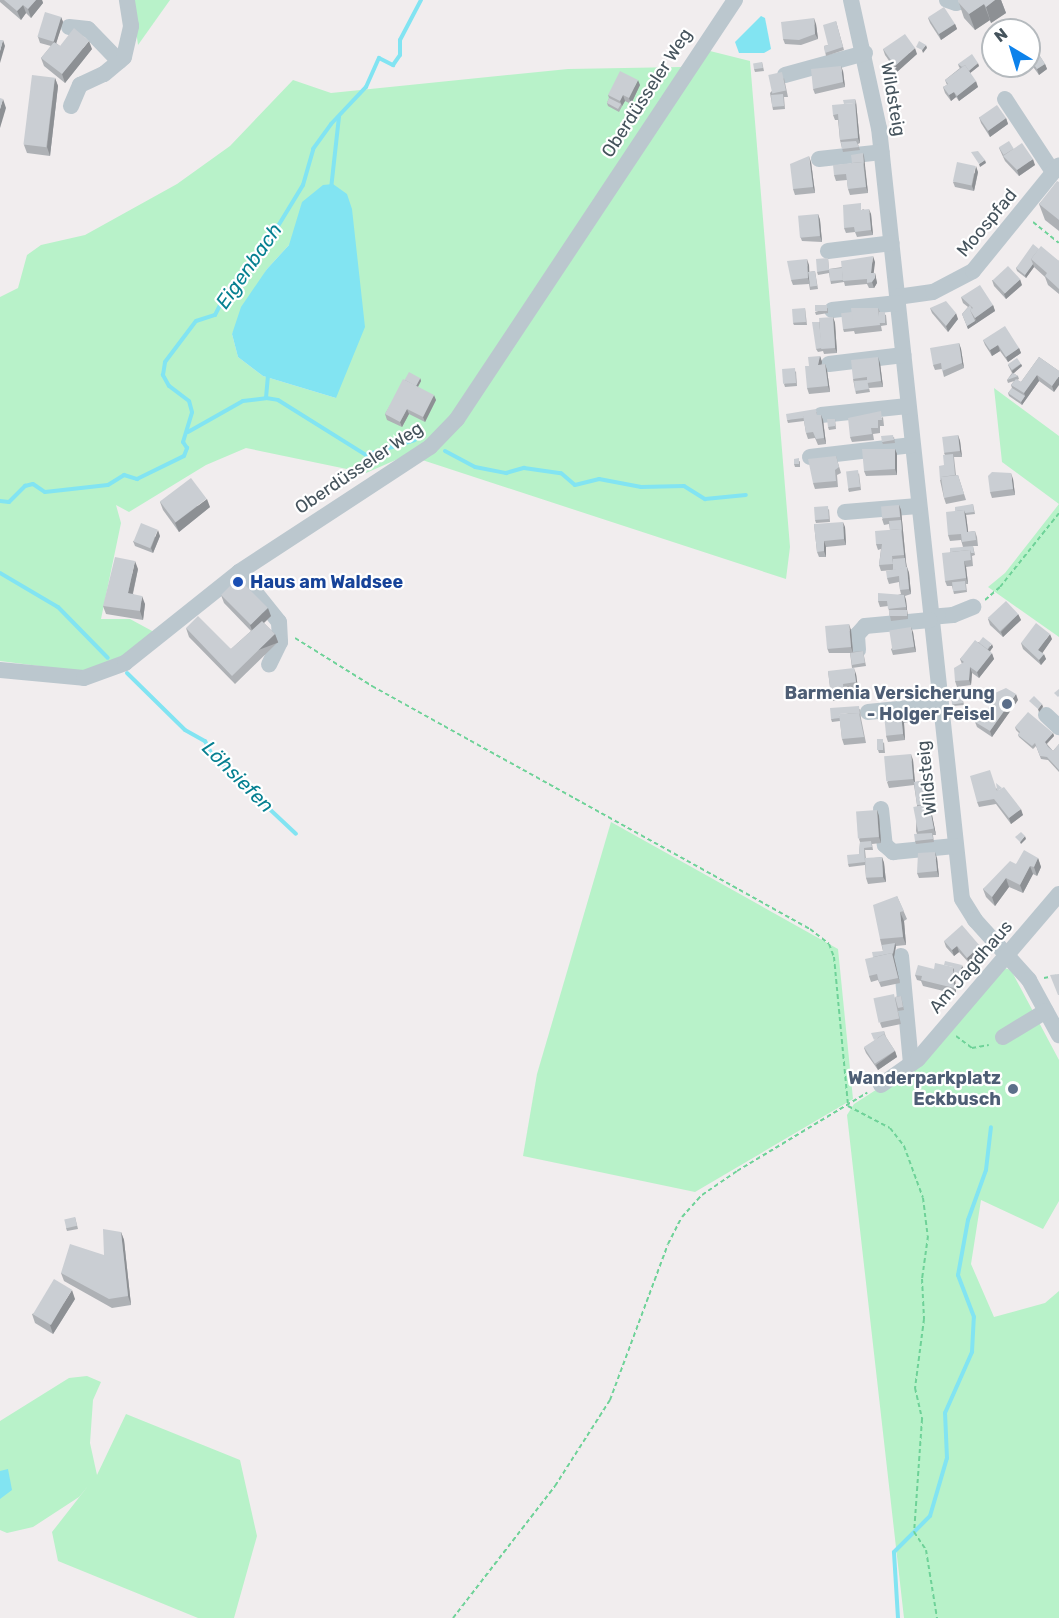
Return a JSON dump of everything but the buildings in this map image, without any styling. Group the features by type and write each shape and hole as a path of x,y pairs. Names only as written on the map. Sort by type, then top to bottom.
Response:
{"street":[{"path":"71,106 80,85 104,74 124,57 131,26 127,0"},
{"name":"Oberdüsseler Weg","path":"0,670 66,678 102,673 125,663 239,572 430,447 457,418 735,0"},
{"name":"Wildsteig","path":"851,0 865,53 882,152 939,705 962,898 975,920 1009,955 1029,980 1059,1035"},
{"path":"947,0 956,3 968,0"},
{"path":"69,27 88,29 119,61"},
{"name":"Wildsteig","path":"785,75 865,53"},
{"path":"1005,99 1056,168"},
{"name":"Wildsteig","path":"819,159 882,152"},
{"name":"Moospfad","path":"897,300 921,295 957,282 986,259 1056,168"},
{"path":"828,251 892,243"},
{"path":"832,310 897,300"},
{"path":"829,364 903,355"},
{"path":"821,416 908,406"},
{"path":"810,457 912,445"},
{"path":"846,512 918,506"},
{"path":"239,572 274,612 281,628 280,642 268,665"},
{"path":"858,650 857,635 865,626 954,615 973,607"},
{"path":"868,712 939,705"},
{"path":"1046,715 1059,727"},
{"path":"881,809 885,845 893,852 955,846"},
{"name":"Am Jagdhaus","path":"880,1084 911,1064 990,971 1009,955 1059,894"},
{"name":"Am Jagdhaus","path":"901,956 911,1064"},
{"path":"996,1041 1046,1011"}],"path":[{"path":"1022,212 1059,243"},
{"path":"973,607 1000,587 1059,513"},
{"path":"281,628 372,686 810,929 829,944 834,957 848,1106"},
{"path":"946,1025 972,1048 996,1041"},
{"path":"453,1618 555,1486 610,1400 668,1244 682,1217 702,1195 880,1084"},
{"path":"848,1106 890,1128 904,1146 923,1198 928,1236 922,1279 924,1319 915,1388 922,1419 914,1532 926,1550 937,1618"}],"green space":[{"path":"132,0 170,0 138,45"},
{"path":"710,51 750,61 790,547 786,579 407,455 366,473 246,448 206,465 129,512 116,505 121,523 101,619 130,619 154,632 119,659 86,672 0,661 0,297 18,288 27,255 41,245 85,235 177,184 230,146 293,80 331,93 568,69 681,67","holes":["289,245 336,398 263,376 238,357 232,334 267,269"]},
{"path":"994,388 1059,436 1059,504 1002,462"},
{"path":"1059,504 1059,637 988,587 1005,573"},
{"path":"611,822 838,949 853,1099 695,1192 523,1156 537,1074"},
{"path":"1001,967 1011,970 1059,1060 1059,1201 1043,1229 981,1200 971,1264 994,1317 1045,1303 1059,1291 1059,1618 904,1618 847,1115 854,1104 921,1061"},
{"path":"87,1376 101,1382 93,1400 90,1443 97,1475 126,1414 240,1460 257,1536 234,1618 198,1618 58,1561 52,1532 88,1486 79,1497 33,1527 7,1533 0,1530 0,1421 69,1378"}],"water":[{"path":"761,16 765,18 771,49 764,53 739,53 735,42"},
{"path":"333,184 347,194 352,209 365,327 336,398 263,376 238,357 232,334 241,307 267,269 289,245 302,202 323,185"},
{"path":"8,1469 12,1490 0,1499 0,1471"}],"waterway":[{"name":"Eigenbach","path":"0,501 9,502 25,486 33,484 45,492 108,485 124,475 137,479 184,456 187,448 183,442 192,412 189,401 169,386 163,375 165,362 196,321 215,315 228,290 275,231 303,185 313,149 331,124 366,87 379,58 393,65 400,55 400,40 421,0"},
{"path":"331,189 339,116"},
{"path":"188,432 243,401 266,398 268,375"},
{"path":"266,398 278,400 366,455 415,440"},
{"path":"445,451 475,467 506,473 524,468 561,473 575,485 599,479 641,487 684,486 705,499 746,495"},
{"name":"Löhsiefen","path":"0,573 58,607 108,658"},
{"name":"Löhsiefen","path":"127,673 185,730 205,741 212,755 296,834"},
{"path":"898,1618 894,1552 930,1516 947,1458 945,1413 972,1352 974,1317 958,1275 968,1220 986,1170 991,1127"}],"place":[{"name":"Haus am Waldsee","path":"238,582"},
{"name":"Barmenia Versicherung - Holger Feisel","path":"1007,704"},
{"name":"Wanderparkplatz Eckbusch","path":"1013,1089"}]}
